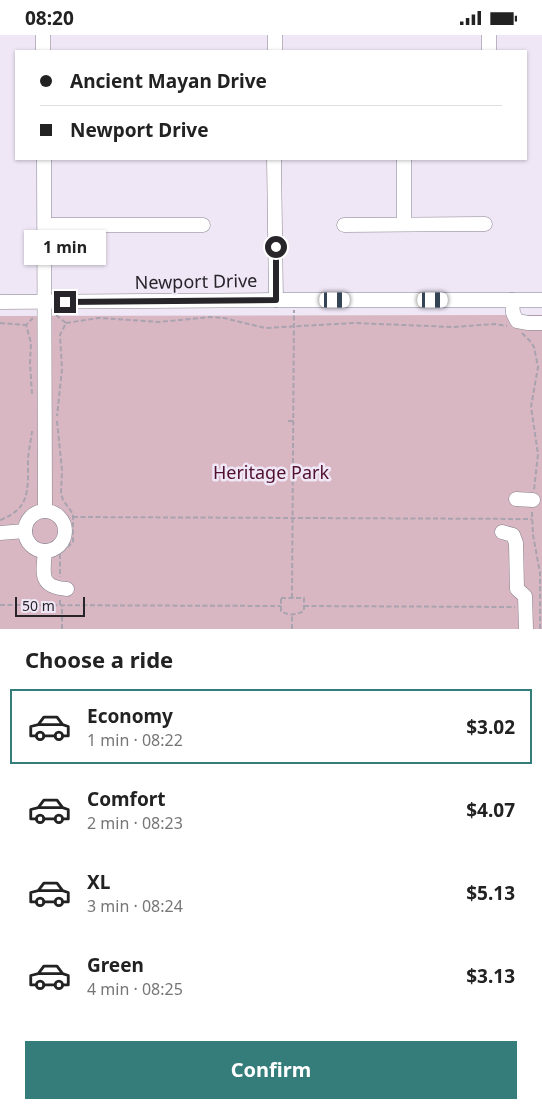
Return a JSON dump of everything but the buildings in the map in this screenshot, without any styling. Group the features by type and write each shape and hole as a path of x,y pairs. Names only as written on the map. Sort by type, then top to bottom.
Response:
{"street":[{"path":"43,35 43,50"},
{"path":"275,35 275,50"},
{"path":"489,35 489,50"},
{"path":"44,160 45,225 40,302 45,511"},
{"path":"274,160 276,300"},
{"path":"404,160 404,224"},
{"path":"344,225 485,224"},
{"path":"45,225 203,225"},
{"path":"512,300 513,313 517,321 542,323"},
{"name":"Newport Drive","path":"0,302 542,300"},
{"path":"516,499 533,500"},
{"path":"45,511 56,514 65,525 64,538 61,543 51,550 45,551 32,547 25,531 31,516 37,512 45,511"},
{"path":"0,533 25,531"},
{"path":"502,531 513,535 516,543 517,589 525,596 531,626"},
{"path":"45,551 44,579 48,585 63,589"}],"path":[{"path":"0,323 26,325 34,317 40,302"},
{"path":"292,598 294,310"},
{"path":"56,315 66,323 99,318 159,321 210,317 224,318 265,328 313,324 374,323 453,327 494,323 509,327"},
{"path":"62,629 61,605 63,589 60,554 73,542 73,517 61,493 62,469 57,420 62,369 60,335 66,323"},
{"path":"26,325 31,343 30,370 33,400"},
{"path":"522,333 534,347 538,367 532,407 538,454 532,519 540,573 540,629"},
{"path":"294,416 299,417"},
{"path":"288,421 294,421"},
{"path":"0,520 14,513 26,497 29,480 28,460 33,429"},
{"path":"73,517 532,519"},
{"path":"281,598 292,598 304,598 304,611 292,615 281,611 281,598"},
{"path":"0,605 281,606"},
{"path":"304,606 526,607"},
{"path":"292,615 292,629"},
{"path":"531,626 540,622"}],"green space":[{"name":"Heritage Park","path":"542,315 542,629 0,629 0,316"}],"route":[{"path":"65,302 276,300 276,247"}]}
